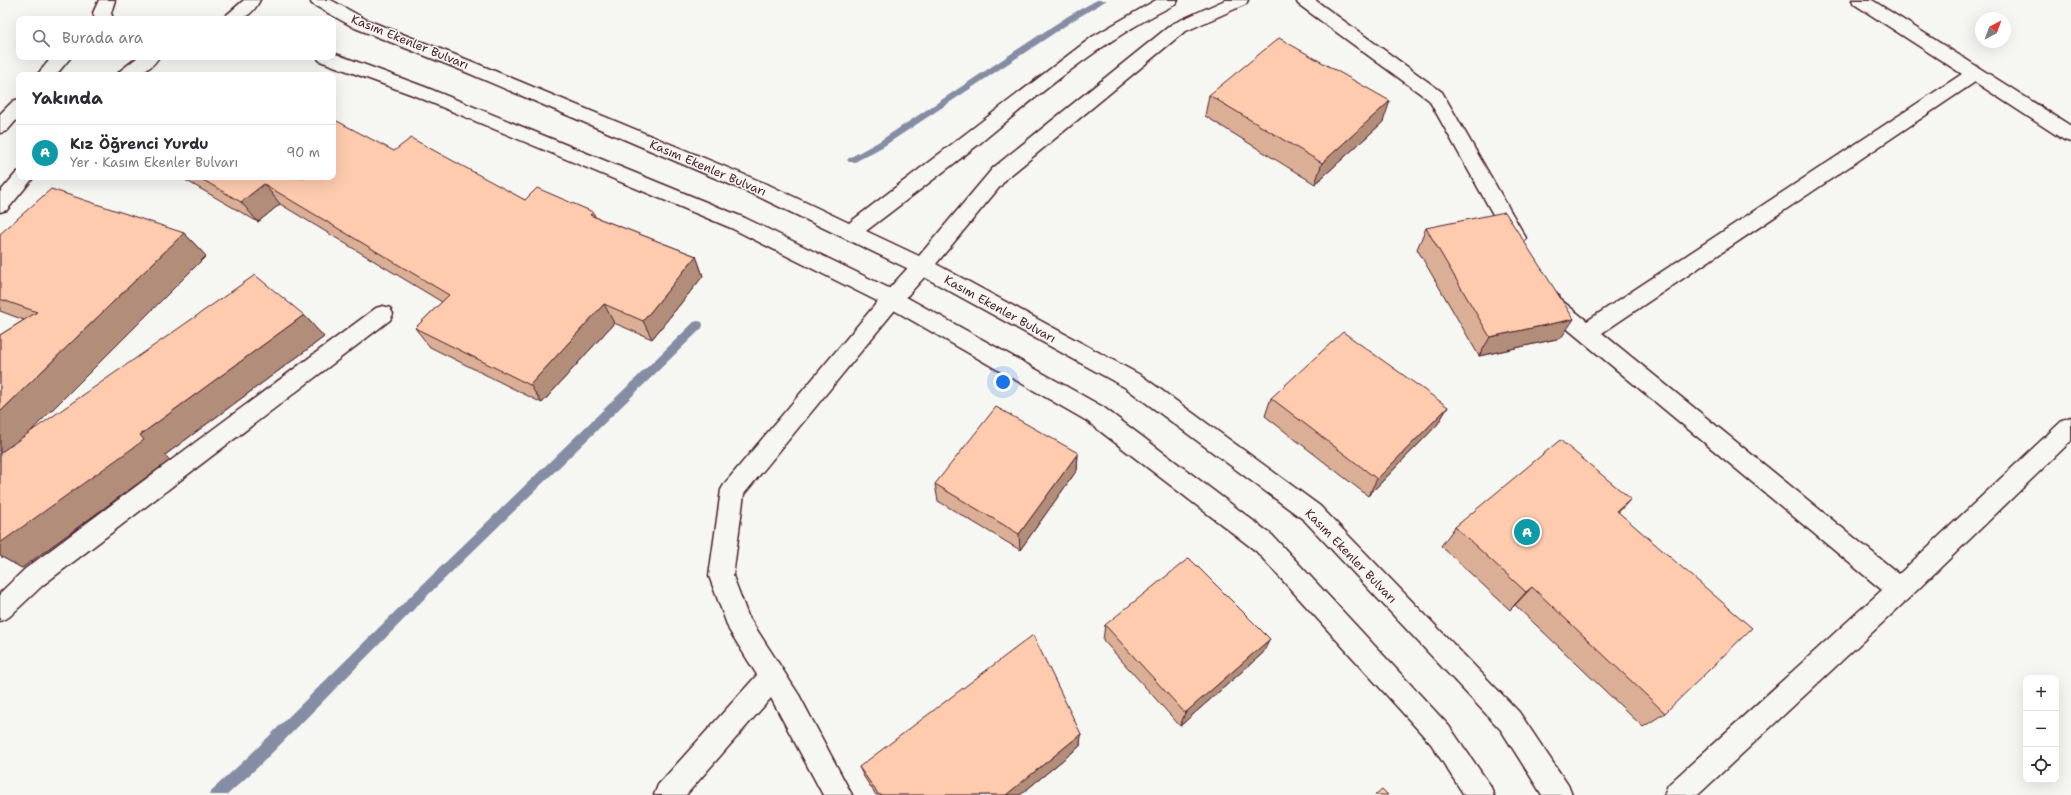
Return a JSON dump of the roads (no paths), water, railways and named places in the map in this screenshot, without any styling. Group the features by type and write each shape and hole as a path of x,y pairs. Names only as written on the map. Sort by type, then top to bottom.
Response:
{"street":[{"path":"235,16 248,7 252,0"},
{"name":"Kasım Ekenler Bulvarı","path":"318,0 361,24 467,66 762,190 922,266 1134,382 1312,513 1510,721 1558,795"},
{"path":"850,232 933,170 1081,50 1149,9 1170,0"},
{"path":"838,795 790,704 738,622 721,576 734,490 892,299 922,266 1000,173 1178,28 1240,0"},
{"path":"1304,0 1436,96 1524,252"},
{"path":"1860,0 2071,135"},
{"path":"49,72 59,60"},
{"path":"130,72 146,60"},
{"path":"334,60 419,91 738,223 892,299 1095,414 1264,543 1440,735 1480,795"},
{"path":"1586,332 1975,74"},
{"path":"0,126 16,108"},
{"path":"0,205 21,180"},
{"path":"1543,285 1554,306 1900,590"},
{"path":"0,609 34,577 383,314"},
{"path":"1678,795 1900,590 2071,427"},
{"path":"668,795 773,677"}],"waterway":[{"path":"852,160 881,144 1071,18 1103,0"},
{"path":"217,795 253,762 423,592 698,325"}],"place":[{"name":"Kız Öğrenci Yurdu","path":"1527,532"}]}
